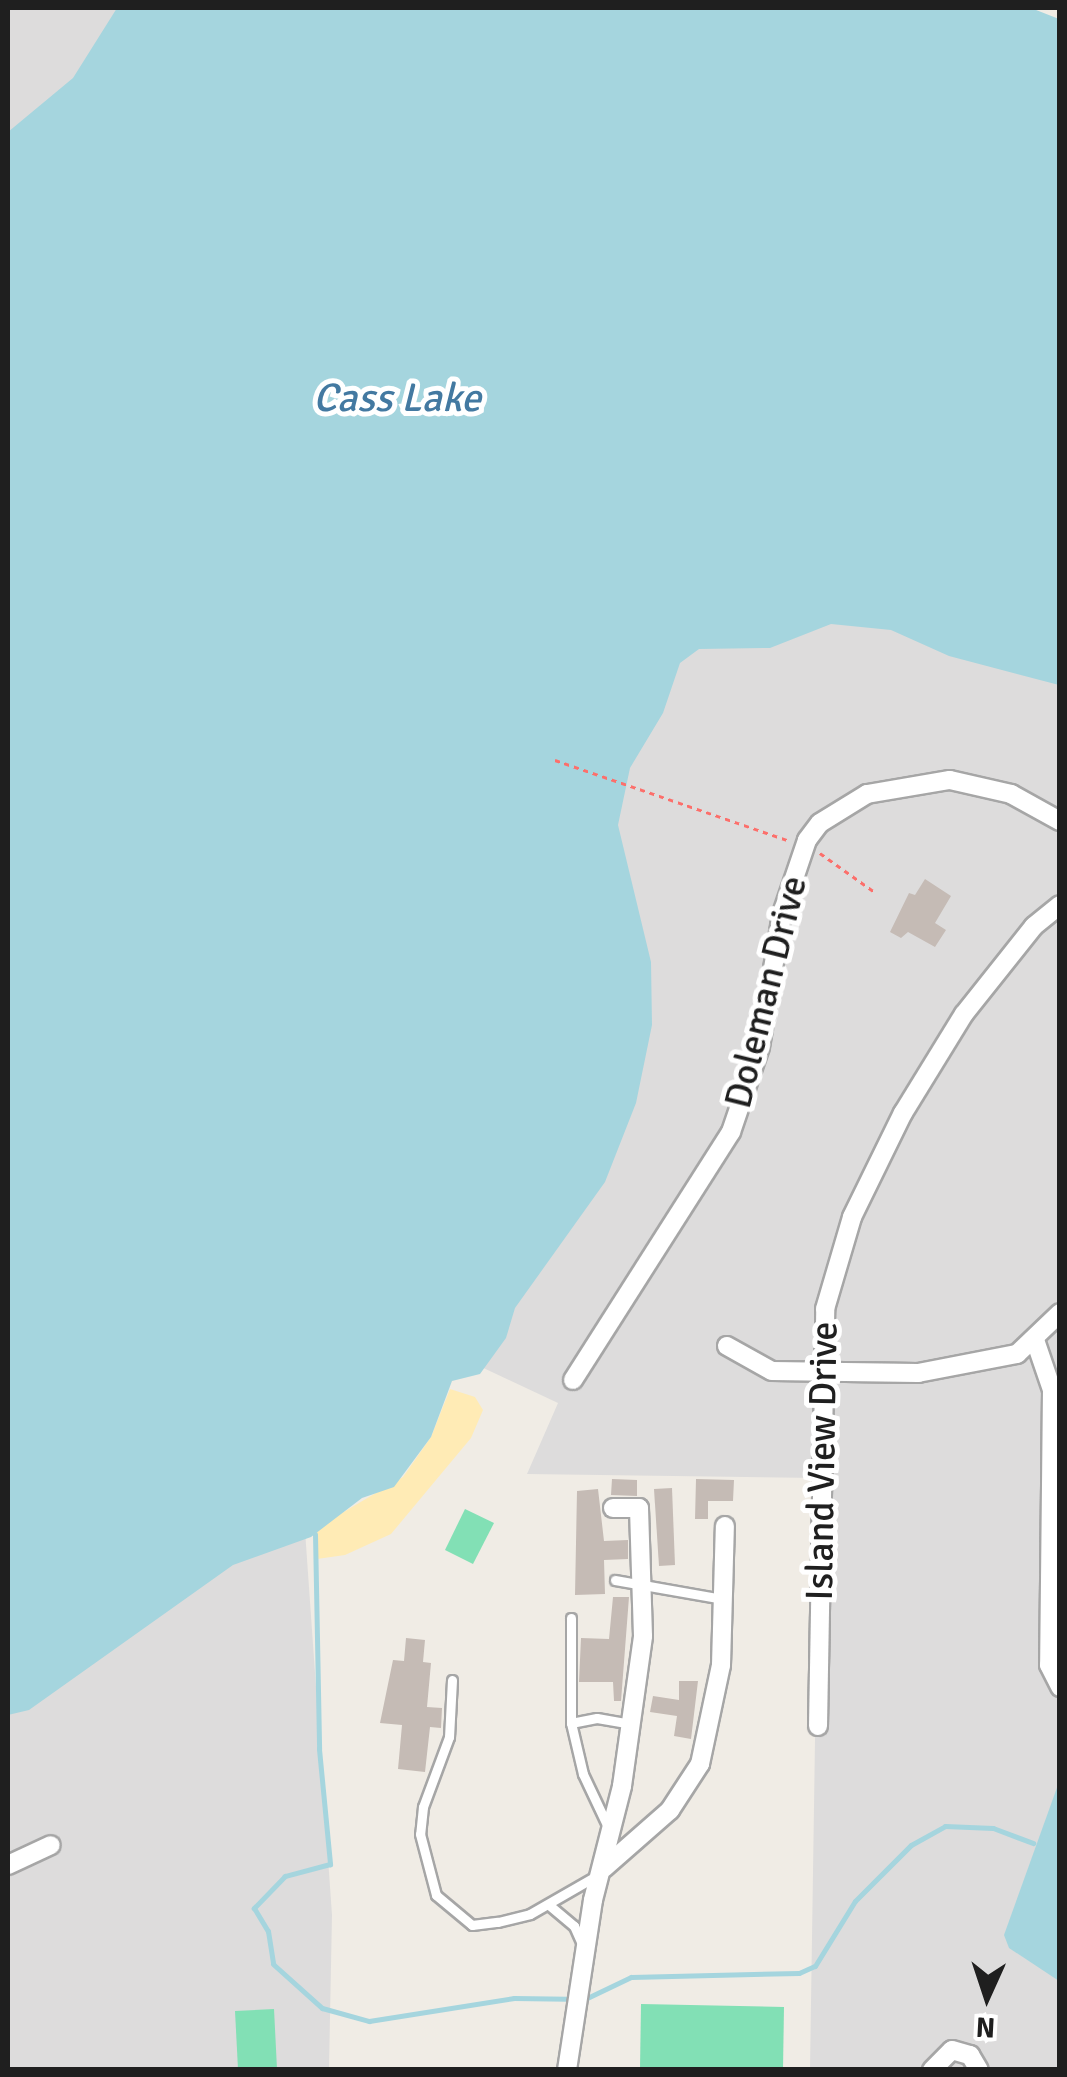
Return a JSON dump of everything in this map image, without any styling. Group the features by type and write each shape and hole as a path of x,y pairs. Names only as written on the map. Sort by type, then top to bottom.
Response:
{"street":[{"name":"Doleman Drive","path":"574,1380 731,1132 760,1046 782,914 805,846 838,807 924,781 981,785 1060,821"},
{"name":"Island View Drive","path":"818,1726 820,1374 824,1308 852,1217 902,1112 964,1014 1034,926 1060,905"},
{"path":"727,1346 762,1368 820,1374 918,1373 998,1360 1035,1340 1060,1313"},
{"path":"1035,1340 1052,1390 1056,1481 1049,1665 1060,1688"},
{"path":"567,2070 586,1951 633,1724 644,1585 639,1508 612,1508"},
{"path":"602,1872 670,1810 700,1764 721,1665 726,1526"},
{"path":"8,1865 51,1845"},
{"path":"932,2070 940,2056 958,2050 979,2070"}],"lane":[{"path":"615,1580 726,1600"},
{"path":"571,1618 571,1722 582,1774 611,1833"},
{"path":"452,1680 449,1736 423,1806 420,1834 436,1895 456,1918 472,1925 550,1905 602,1872"},
{"path":"571,1722 597,1718 633,1724"},
{"path":"550,1905 574,1926 586,1951"}],"path":[{"path":"555,760 805,846 876,893"}],"shaded area":[{"path":"8,8 231,8 1059,421 1059,2069 810,2069 819,1478 527,1474 558,1403 443,1349 8,711"},
{"path":"299,1445 332,1915 329,2069 8,2070 8,1559"}],"sand":[{"path":"450,1389 475,1397 483,1410 471,1438 391,1534 345,1555 317,1559 315,1534 325,1523 403,1477 431,1437"}],"green space":[{"path":"465,1509 494,1523 473,1564 445,1550"},
{"path":"641,2004 784,2007 783,2069 640,2069"},
{"path":"274,2009 277,2069 238,2069 235,2011"}],"water":[{"name":"Cass Lake","path":"117,8 1031,8 1059,19 1059,685 949,656 891,630 831,624 770,648 699,649 680,663 663,713 630,768 618,825 651,962 652,1025 636,1103 605,1182 515,1308 506,1338 480,1374 452,1381 431,1437 394,1487 362,1498 311,1537 233,1565 29,1710 8,1715 8,132 73,78"},
{"path":"1059,1782 1060,1981 1009,1948 1004,1935"}],"building":[{"path":"925,879 951,896 935,923 946,930 935,947 908,932 901,938 890,932 909,893 915,895"},
{"path":"612,1479 637,1480 637,1496 611,1495"},
{"path":"696,1479 734,1480 733,1501 708,1501 708,1519 695,1519"},
{"path":"672,1488 675,1565 659,1566 654,1489"},
{"path":"598,1489 604,1541 628,1540 628,1559 604,1560 605,1594 575,1595 577,1491"},
{"path":"613,1597 629,1597 621,1701 614,1701 613,1682 579,1682 581,1638 609,1639"},
{"path":"406,1638 425,1640 423,1662 431,1663 427,1707 442,1708 441,1728 430,1727 425,1772 398,1769 402,1725 380,1723 393,1660 404,1661"},
{"path":"679,1681 698,1681 691,1739 674,1736 677,1716 650,1712 653,1696 679,1700"}],"waterway":[{"path":"315,1534 319,1749 330,1864 285,1876 254,1908 268,1931 273,1964 322,2008 369,2021 514,1998 585,1999 631,1977 799,1973 815,1966 855,1901 911,1845 945,1826 993,1828 1033,1843"}]}
